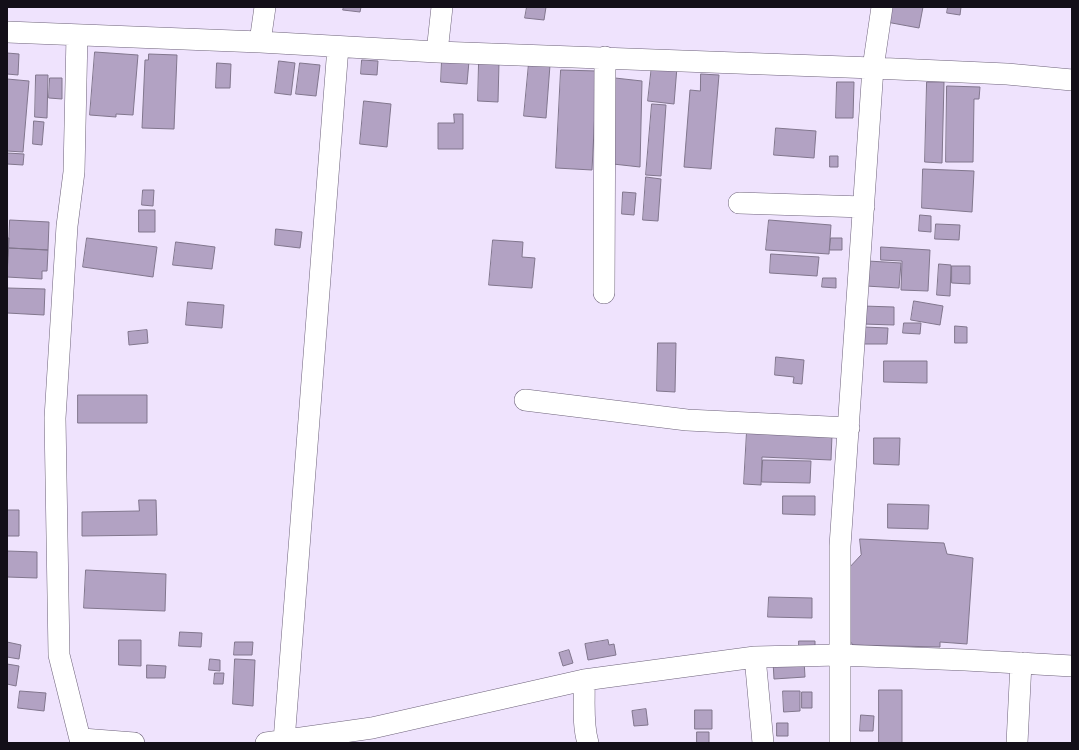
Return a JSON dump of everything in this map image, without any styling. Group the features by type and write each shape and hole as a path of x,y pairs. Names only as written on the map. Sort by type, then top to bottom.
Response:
{"street":[{"path":"260,42 265,7"},
{"path":"437,52 442,7"},
{"path":"840,743 840,546 873,68 882,7"},
{"path":"7,32 260,42 338,48 605,57 1007,74 1072,80"},
{"path":"77,35 74,172 67,226 55,418 59,655 81,741 134,743"},
{"path":"338,48 314,337 275,742 372,728 584,680 755,657 839,655 1072,666"},
{"path":"604,293 605,57"},
{"path":"739,203 864,207"},
{"path":"525,400 687,420 849,428"},
{"path":"755,657 763,743"},
{"path":"1017,743 1021,663"},
{"path":"584,680 586,704 584,729 588,743"}],"building":[{"path":"344,7 361,7 360,12 343,10"},
{"path":"527,7 546,7 544,20 525,18"},
{"path":"884,7 923,7 919,28 881,21"},
{"path":"948,7 961,7 960,15 947,13"},
{"path":"95,52 138,55 133,115 116,114 116,117 90,115"},
{"path":"7,53 19,54 18,75 7,74"},
{"path":"149,54 177,55 174,129 142,128 145,60 148,60"},
{"path":"362,60 378,61 377,75 361,74"},
{"path":"442,60 469,61 467,84 441,82"},
{"path":"279,61 295,63 291,95 275,93"},
{"path":"479,62 499,62 498,102 478,101"},
{"path":"217,63 231,64 230,88 216,88"},
{"path":"300,63 320,65 316,96 296,94"},
{"path":"529,63 550,65 546,118 524,116"},
{"path":"652,65 677,67 674,104 648,101"},
{"path":"561,70 597,71 592,170 556,168"},
{"path":"701,74 719,75 711,169 684,167 690,90 700,91"},
{"path":"36,75 48,75 47,118 35,117"},
{"path":"50,78 62,78 62,99 49,98"},
{"path":"615,78 642,81 640,167 613,164"},
{"path":"7,79 29,81 23,152 7,151"},
{"path":"837,82 854,82 853,118 836,118"},
{"path":"927,82 944,82 942,163 925,162"},
{"path":"947,86 980,87 979,99 974,99 973,162 946,162"},
{"path":"364,101 391,104 387,147 360,144"},
{"path":"652,104 666,105 661,176 646,175"},
{"path":"454,114 463,114 463,149 438,149 438,123 454,123"},
{"path":"34,121 44,122 42,145 33,144"},
{"path":"776,128 816,131 814,158 774,155"},
{"path":"7,153 24,154 23,165 7,164"},
{"path":"830,156 838,156 838,167 830,167"},
{"path":"923,169 974,171 972,212 922,208"},
{"path":"646,177 661,179 658,221 643,220"},
{"path":"143,190 154,190 153,206 142,205"},
{"path":"623,192 636,193 634,215 622,214"},
{"path":"139,210 155,210 155,232 139,232"},
{"path":"920,215 931,216 931,232 919,231"},
{"path":"10,220 49,222 48,250 9,248"},
{"path":"769,220 831,225 829,254 766,250"},
{"path":"936,224 960,225 959,240 935,239"},
{"path":"276,229 302,232 300,248 275,245"},
{"path":"7,238 9,238 7,277"},
{"path":"87,238 157,247 153,277 83,267"},
{"path":"831,238 842,238 842,250 830,250"},
{"path":"493,240 523,242 522,257 535,258 532,288 489,285"},
{"path":"176,242 215,247 212,269 173,265"},
{"path":"881,247 930,250 928,291 901,290 902,261 881,260"},
{"path":"9,248 48,250 47,271 42,271 42,279 7,277"},
{"path":"771,254 819,257 817,276 770,273"},
{"path":"868,261 901,263 899,288 866,286"},
{"path":"939,264 951,265 950,296 937,295"},
{"path":"952,266 970,266 970,284 952,283"},
{"path":"823,278 836,278 836,288 822,287"},
{"path":"7,288 45,289 44,315 7,313"},
{"path":"914,301 943,306 940,325 911,320"},
{"path":"188,302 224,305 222,328 186,325"},
{"path":"863,306 894,307 894,325 863,324"},
{"path":"904,323 921,323 920,334 903,333"},
{"path":"955,326 967,327 967,343 955,343"},
{"path":"863,327 888,328 887,344 863,344"},
{"path":"147,330 148,343 129,345 128,332"},
{"path":"658,343 676,343 675,392 657,391"},
{"path":"776,357 804,360 802,384 793,383 794,377 775,375"},
{"path":"884,361 927,361 927,383 884,382"},
{"path":"78,395 147,395 147,423 78,423"},
{"path":"747,431 832,435 831,460 762,457 761,485 744,484"},
{"path":"874,438 900,438 899,465 874,464"},
{"path":"763,460 811,461 810,483 762,482"},
{"path":"783,496 815,496 815,515 783,514"},
{"path":"139,500 156,500 157,535 82,536 82,512 139,511"},
{"path":"888,504 929,505 928,529 888,528"},
{"path":"7,510 19,510 19,536 7,536"},
{"path":"860,539 944,543 947,554 973,558 967,644 940,642 940,647 853,645 845,635 848,569 861,555"},
{"path":"7,551 37,552 37,578 7,577"},
{"path":"86,570 166,574 165,611 84,608"},
{"path":"769,597 812,598 812,618 768,617"},
{"path":"180,632 202,633 201,647 179,646"},
{"path":"119,640 141,640 141,666 119,665"},
{"path":"608,640 609,645 614,644 616,655 588,660 585,644"},
{"path":"799,641 815,641 815,651 799,652"},
{"path":"7,642 21,645 19,659 7,657"},
{"path":"235,642 253,642 252,655 234,655"},
{"path":"569,650 573,663 563,666 559,653"},
{"path":"210,659 220,660 220,671 209,670"},
{"path":"235,659 255,660 253,706 233,704"},
{"path":"804,660 805,677 774,679 773,661"},
{"path":"7,664 19,666 16,686 7,684"},
{"path":"147,665 166,666 165,678 147,678"},
{"path":"215,673 224,673 223,684 214,684"},
{"path":"879,690 902,690 902,743 879,743"},
{"path":"20,691 46,693 44,711 18,708"},
{"path":"783,691 800,691 800,711 784,712"},
{"path":"802,692 812,692 812,708 802,708"},
{"path":"646,709 648,725 634,726 632,711"},
{"path":"695,710 712,710 712,729 695,729"},
{"path":"861,715 874,716 873,731 860,731"},
{"path":"777,723 788,723 788,736 777,736"},
{"path":"697,732 709,732 709,743 697,743"}]}
